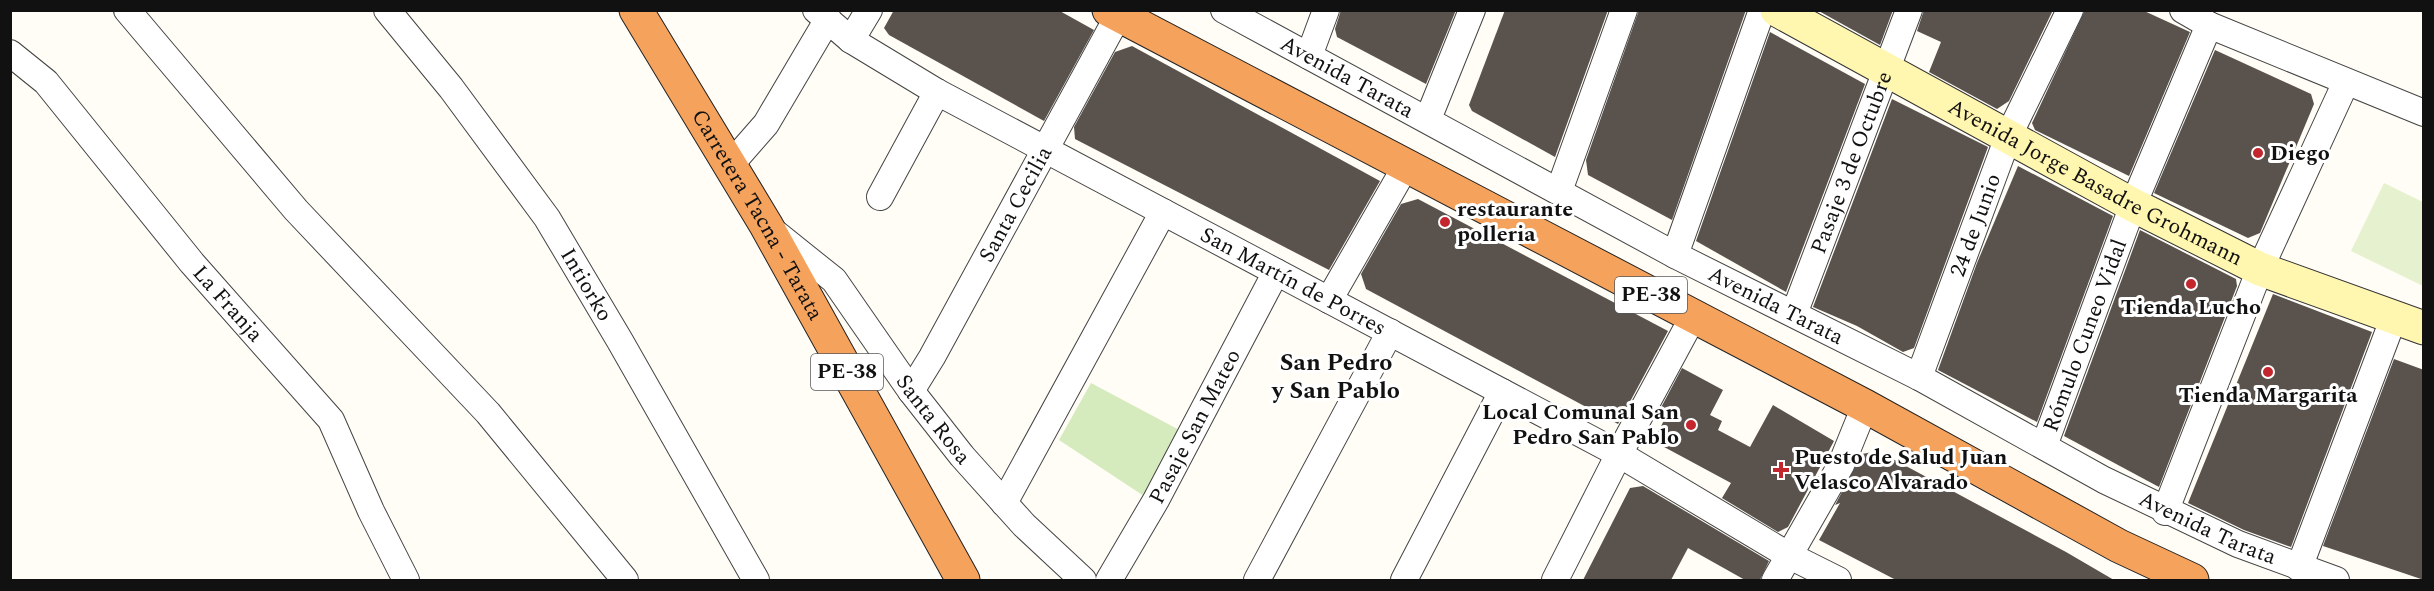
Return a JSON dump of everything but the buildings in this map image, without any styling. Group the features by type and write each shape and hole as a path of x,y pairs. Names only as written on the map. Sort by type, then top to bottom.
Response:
{"highway":[{"name":"Carretera Tacna - Tarata","path":"636,10 766,225 963,580"},
{"name":"PE-38","path":"1114,13 1407,164 1865,406 2180,578"}],"street":[{"path":"127,10 296,210 488,412 625,580"},
{"name":"Intiorko","path":"387,10 451,88 547,218 756,580"},
{"path":"851,40 869,10"},
{"name":"Avenida Tarata","path":"1224,10 1676,255 1919,377 2165,512 2238,544 2336,580"},
{"path":"1309,56 1326,10"},
{"path":"1428,119 1472,10"},
{"path":"1559,191 1624,10"},
{"path":"1676,255 1762,10"},
{"name":"Avenida Jorge Basadre Grohmann","path":"1777,10 2133,205 2260,269 2409,322"},
{"name":"Pasaje 3 de Octubre","path":"1794,314 1909,10"},
{"name":"24 de Junio","path":"1919,377 2008,137 2070,10"},
{"path":"2183,10 2209,25 2424,113"},
{"name":"Santa Cecilia","path":"911,391 1046,150 1114,13"},
{"path":"731,164 766,124 822,15"},
{"name":"San Martín de Porres","path":"822,15 851,40 938,92 1619,454 1788,555 1838,580"},
{"name":"Rómulo Cuneo Vidal","path":"2044,446 2133,205 2209,25"},
{"name":"La Franja","path":"10,53 46,82 192,263 331,420 371,511 406,580"},
{"path":"2165,512 2260,269 2346,82"},
{"path":"880,197 938,92"},
{"path":"1329,300 1407,164"},
{"path":"1004,503 1163,212"},
{"name":"Santa Rosa","path":"766,225 834,279 911,391 962,456 1004,503 1083,580"},
{"name":"Pasaje San Mateo","path":"1109,580 1156,500 1276,272"},
{"path":"1555,580 1619,454 1693,317"},
{"path":"2299,568 2409,322"},
{"path":"1257,580 1390,332"},
{"path":"1404,580 1502,392"},
{"path":"1774,580 1841,465 1865,406"}],"green space":[{"path":"2384,183 2423,202 2423,286 2351,251"},
{"path":"1091,383 1185,433 1150,500 1059,440"}],"place":[{"name":"Diego","path":"2258,153"},
{"name":"restaurante polleria","path":"1445,222"},
{"name":"Tienda Lucho","path":"2191,284"},
{"name":"Tienda Margarita","path":"2268,372"},
{"name":"Local Comunal San Pedro San Pablo","path":"1691,425"},
{"name":"Puesto de Salud Juan Velasco Alvarado","path":"1781,470"}],"district":[{"name":"San Pedro y San Pablo","path":"1336,377"}]}
